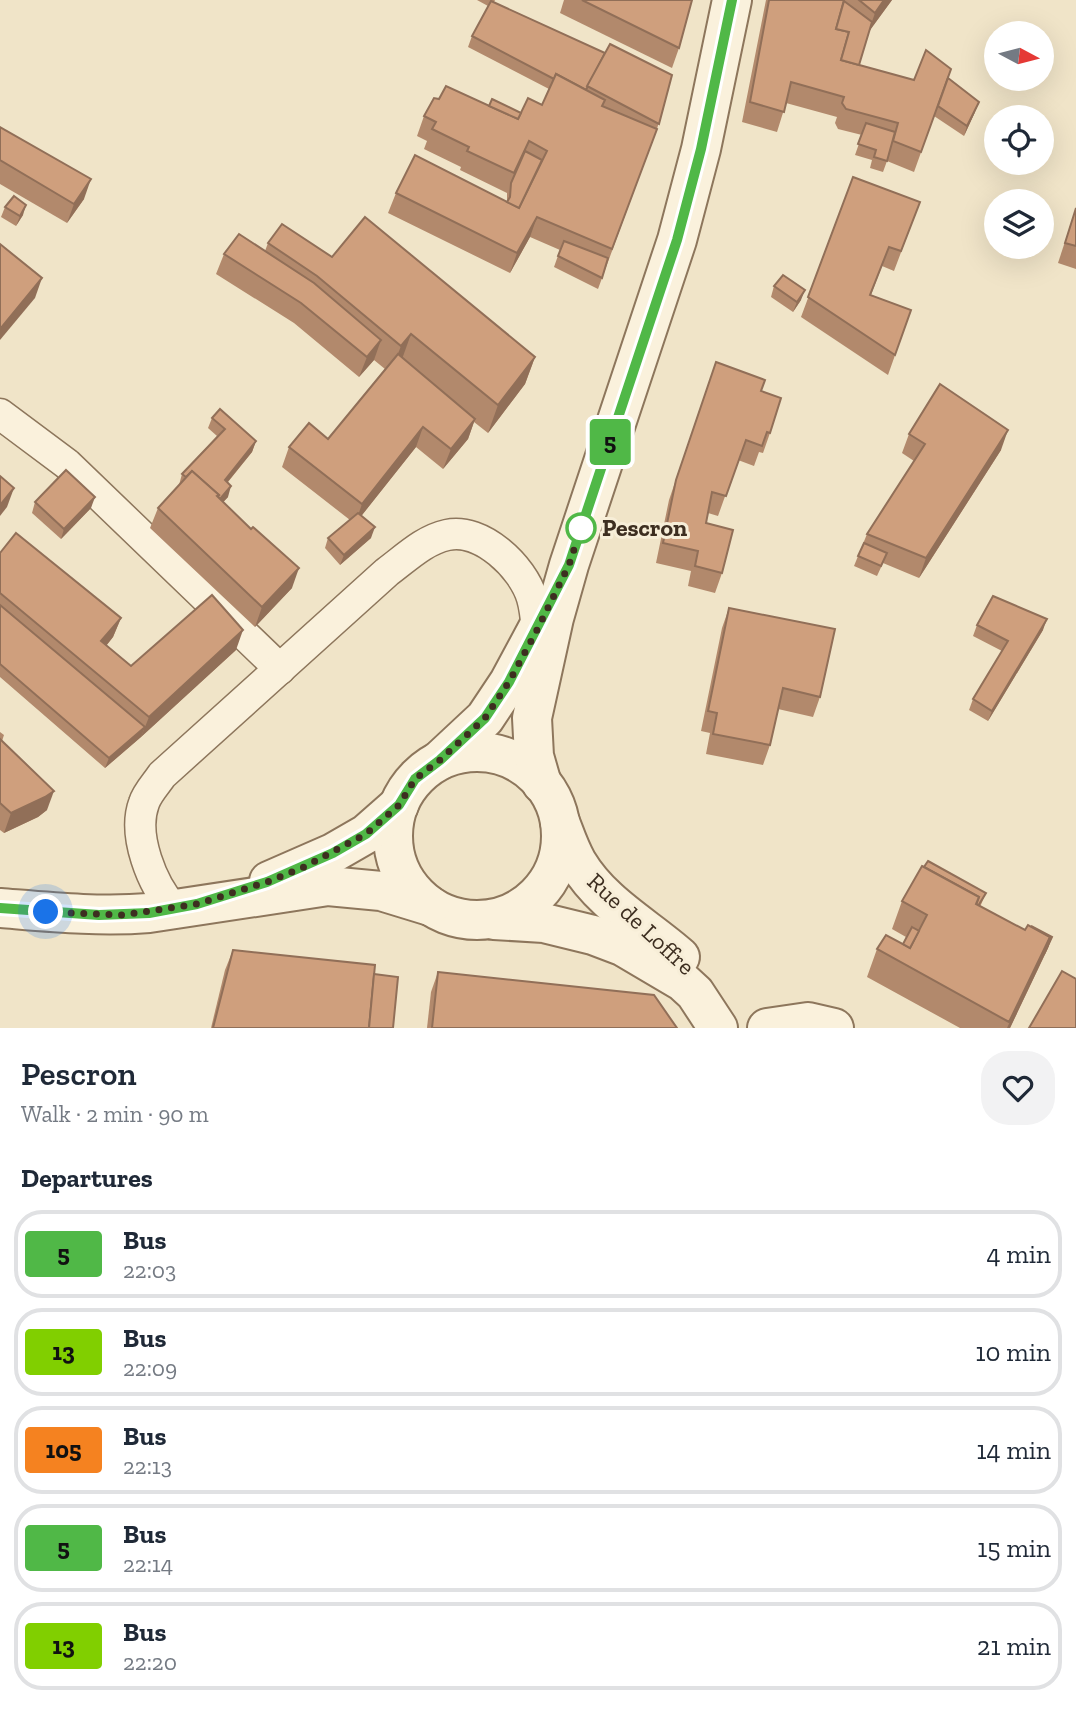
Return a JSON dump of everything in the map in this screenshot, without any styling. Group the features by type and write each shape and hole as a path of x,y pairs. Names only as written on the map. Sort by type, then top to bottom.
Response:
{"street":[{"path":"542,783 534,756 532,719 554,618 569,565 677,240 701,149 732,0"},
{"path":"434,908 409,885 400,871 393,838 399,805 415,779 440,760 485,718 509,682 569,565"},
{"path":"0,908 99,915 149,913 306,888 344,886 381,891 449,915 482,920 512,912 526,905 548,882 559,853 559,822 550,795 542,783 522,765 495,754 467,752 440,760"},
{"path":"185,907 267,882 333,853 366,834 399,805"},
{"name":"Rue de Loffre","path":"559,822 576,861 592,883 615,906 656,936 692,968 707,993 719,1028"},
{"name":"Rue de Loffre","path":"482,920 544,923 593,935 622,946 683,982 695,993 719,1028"},
{"path":"767,1028 807,1023 834,1028"}],"lane":[{"path":"0,414 67,464 280,669"},
{"path":"185,907 163,897 145,855 139,823 144,801 162,775 387,572 426,543 449,534 471,536 496,550 519,570 532,597 537,630"}],"building":[{"path":"582,0 692,0 679,48"},
{"path":"769,0 844,0 836,29 849,32 841,60 914,80 926,50 951,69 921,152 893,141 898,123 846,109 842,103 844,97 791,82 784,112 750,102"},
{"path":"859,0 884,0 875,13"},
{"path":"491,1 605,53 586,90 556,74 554,79 472,36"},
{"path":"844,1 872,22 859,65 841,60 849,32 836,29"},
{"path":"610,44 672,75 659,124 587,86"},
{"path":"556,74 605,100 602,106 657,129 612,249 537,217 517,253 396,193 415,155 519,208 547,151 529,141 514,173 467,151 469,147 432,129 436,122 424,116 434,98 439,99 446,86 518,119 528,98 542,105"},
{"path":"948,78 979,102 967,126 938,106"},
{"path":"492,99 521,113 518,119 489,106"},
{"path":"866,123 895,132 887,161 874,157 876,150 858,144"},
{"path":"0,127 91,179 74,204 0,160"},
{"path":"525,151 542,160 519,208 507,202 511,183"},
{"path":"853,177 920,202 901,251 889,247 870,295 911,310 895,355 808,297"},
{"path":"14,196 26,205 20,216 5,207"},
{"path":"1076,208 1076,246 1065,243"},
{"path":"365,217 535,357 498,405 411,334 401,346 317,276 268,243 282,224 332,257"},
{"path":"239,234 314,283 381,340 367,357 301,303 224,254"},
{"path":"564,241 608,258 602,278 558,256"},
{"path":"0,244 42,278 0,329"},
{"path":"783,275 805,290 797,302 774,286"},
{"path":"398,354 475,419 451,449 423,427 362,504 289,447 309,423 328,439"},
{"path":"716,362 765,380 761,391 781,398 770,433 767,432 762,446 746,440 726,496 712,492 706,523 733,530 722,573 695,566 698,551 663,543 676,480"},
{"path":"940,384 1008,430 926,558 867,534 925,444 909,434"},
{"path":"220,409 256,441 225,480 231,486 220,499 219,495 192,471 186,477 182,474 225,429 212,418"},
{"path":"66,470 95,497 64,529 35,502"},
{"path":"192,471 251,529 253,527 299,568 262,607 158,508"},
{"path":"0,476 14,488 0,505"},
{"path":"358,513 375,527 344,555 328,538"},
{"path":"16,533 121,618 101,641 131,666 212,595 243,630 149,717 0,593 0,553"},
{"path":"864,543 887,553 881,566 858,556"},
{"path":"993,596 1047,619 992,711 973,699 1008,641 977,625"},
{"path":"0,605 145,727 109,758 0,664"},
{"path":"729,608 835,629 820,697 783,688 770,745 713,734 717,713 708,711"},
{"path":"0,739 54,791 11,813 0,803"},
{"path":"928,861 986,893 978,906 979,897 924,867"},
{"path":"922,866 979,897 976,904 1025,930 1028,925 1050,937 1009,1022 877,949 886,935 910,948 927,915 902,901"},
{"path":"912,927 919,931 910,948 903,944"},
{"path":"233,950 375,965 369,1028 213,1028"},
{"path":"1062,971 1076,979 1076,1028 1029,1028"},
{"path":"438,972 654,995 677,1028 432,1028"},
{"path":"374,974 398,977 393,1028 369,1028"}],"bus line":[{"name":"5","path":"0,908 99,915 149,913 197,904 267,882 333,853 366,834 399,805 415,779 466,738 485,718 509,682 569,565 677,240 701,149 732,0"}],"place":[{"name":"Pescron","path":"581,528"}],"route":[{"path":"46,912 123,915 197,904 304,867 366,834 399,805 415,779 466,738 485,718 509,682 537,630 569,565 583,522 581,528"}]}
